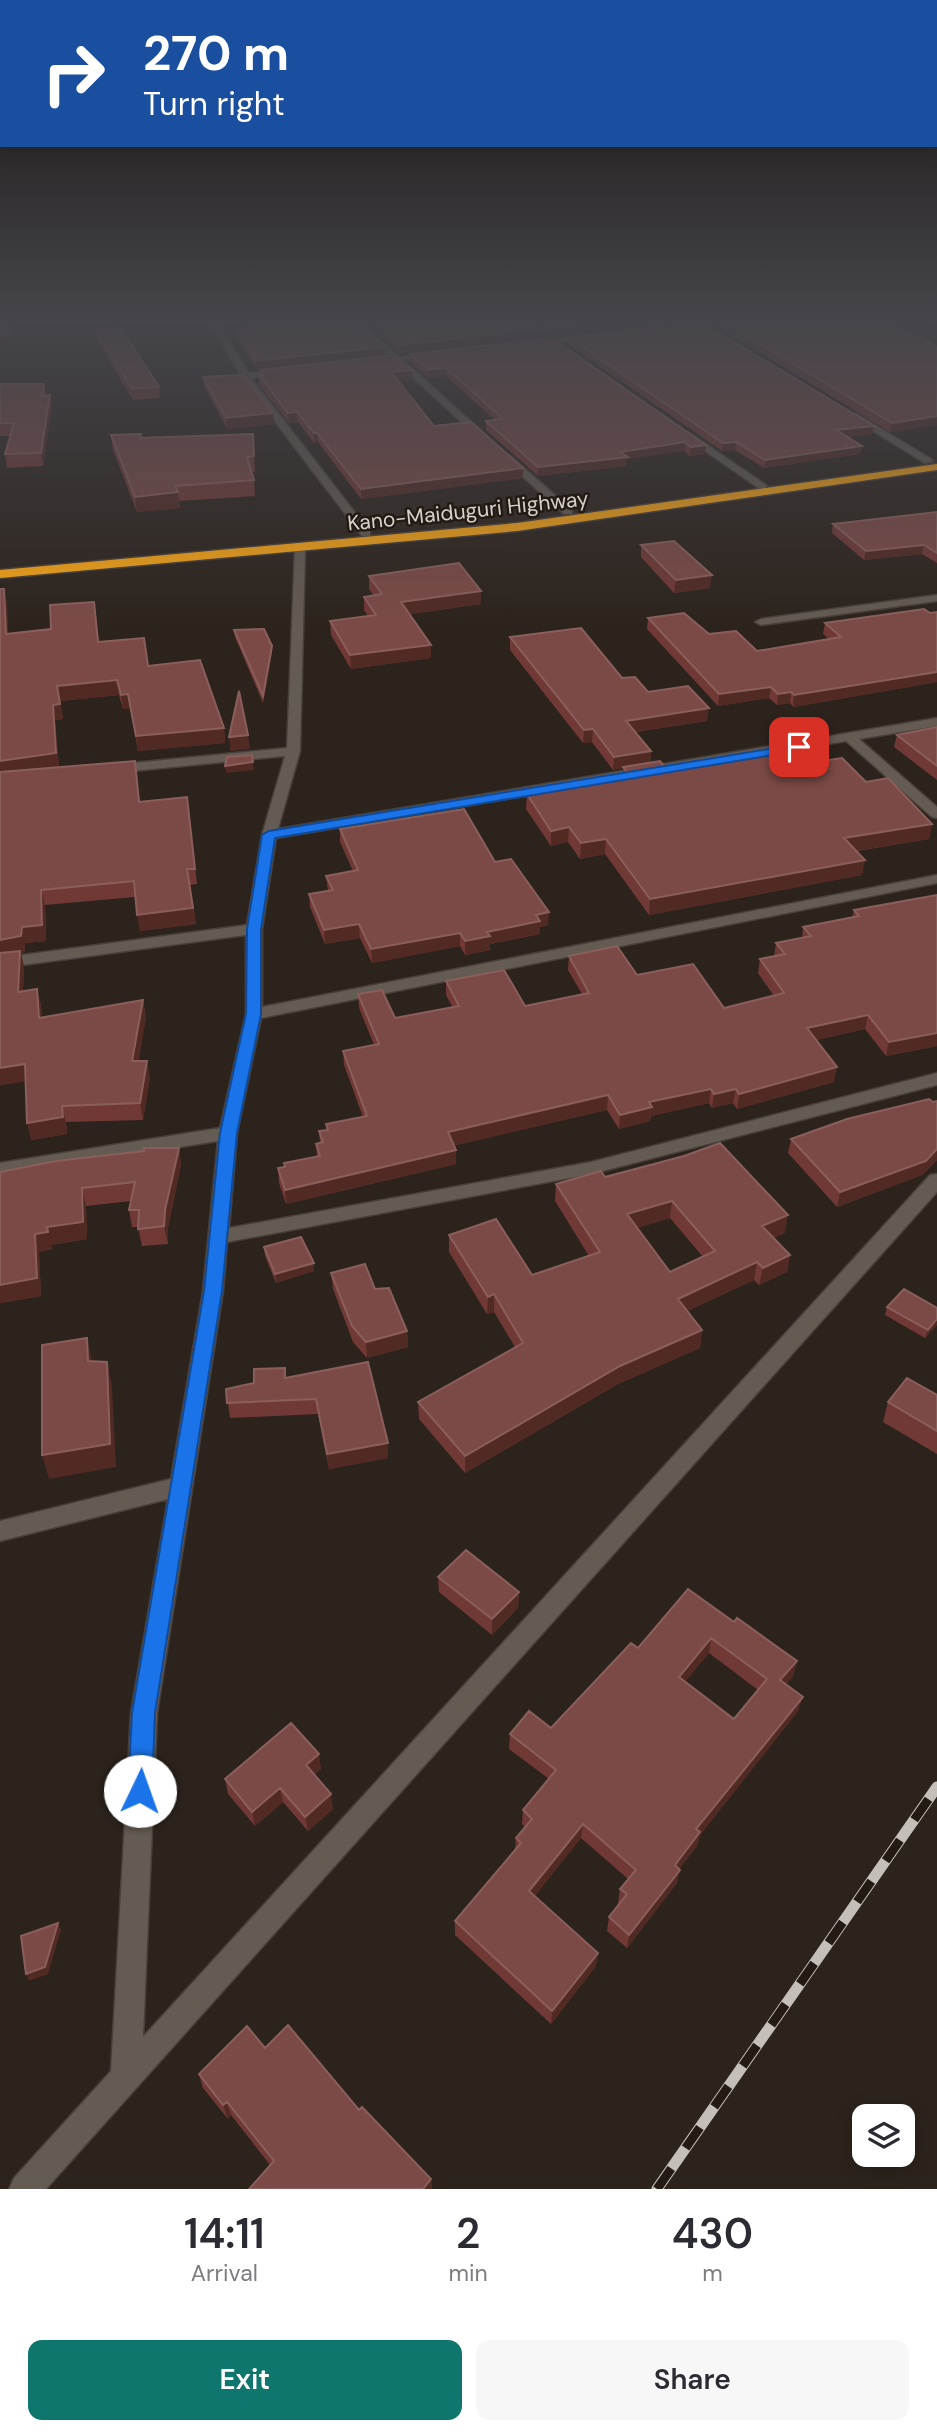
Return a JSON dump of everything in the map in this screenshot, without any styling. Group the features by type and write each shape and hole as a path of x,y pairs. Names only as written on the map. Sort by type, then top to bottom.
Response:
{"highway":[{"name":"Kano-Maiduguri Highway","path":"0,565 366,534 568,512 934,462"},
{"name":"Kano-Maiduguri Highway","path":"0,574 300,550 530,525 934,462"}],"street":[{"path":"282,424 366,534"},
{"path":"470,424 488,440"},
{"path":"869,424 934,462"},
{"path":"675,425 763,487"},
{"path":"498,450 568,512"},
{"path":"126,2079 144,1713 213,1291 228,1133 254,1014 254,929 269,835 293,751 300,550"},
{"path":"761,622 937,598"},
{"path":"269,835 937,722"},
{"path":"850,738 937,814"},
{"path":"93,771 293,751"},
{"path":"254,1014 937,879"},
{"path":"0,963 254,929"},
{"path":"218,1237 592,1168 937,1079"},
{"path":"0,1169 228,1133"},
{"path":"26,2189 937,1180"},
{"path":"0,1531 181,1486"}],"building":[{"path":"14,424 45,424 41,453 5,454"},
{"path":"307,424 473,424 523,468 361,489 317,433"},
{"path":"490,424 676,424 706,445 691,447 685,442 620,452 628,457 538,467"},
{"path":"695,424 874,426 836,430 862,446 765,460 736,442 723,443"},
{"path":"141,434 140,438 253,434 254,456 247,457 254,480 175,486 178,492 135,497 111,435"},
{"path":"937,512 937,553 924,545 866,551 833,524"},
{"path":"674,541 712,575 676,580 641,545"},
{"path":"459,563 481,591 401,602 431,645 350,655 330,621 376,615 364,597 382,594 369,576"},
{"path":"0,589 4,589 6,634 51,629 50,605 94,602 98,642 144,638 148,666 200,660 224,728 136,736 128,694 121,695 117,680 57,686 60,704 53,705 56,753 0,761"},
{"path":"924,609 930,613 937,612 937,672 794,695 791,692 778,694 771,687 719,694 648,618 684,613 709,634 736,631 757,651 841,637 825,623"},
{"path":"581,628 622,678 635,677 648,692 688,686 709,708 626,721 651,751 614,757 593,729 584,730 510,637"},
{"path":"264,629 272,646 263,696 234,630"},
{"path":"239,691 248,735 229,737"},
{"path":"937,727 937,766 897,735"},
{"path":"809,747 822,761 842,758 866,782 888,778 932,824 844,838 865,860 650,899 606,839 581,843 569,827 551,831 527,794 630,776 623,767 660,761 669,772"},
{"path":"252,755 253,762 225,766 227,757"},
{"path":"135,761 139,802 187,797 195,869 187,869 193,908 137,915 134,881 41,890 42,925 22,927 21,936 0,940 0,772"},
{"path":"464,809 495,862 511,859 549,912 536,915 540,921 487,932 490,936 465,941 460,933 371,949 359,924 324,930 309,894 333,890 326,876 358,870 340,829"},
{"path":"937,895 937,1033 889,1042 868,1015 807,1028 837,1067 739,1094 736,1089 714,1094 711,1089 649,1102 652,1107 620,1115 608,1095 448,1132 456,1150 285,1190 278,1168 285,1167 284,1163 320,1156 316,1144 323,1142 319,1131 328,1130 326,1124 367,1116 343,1051 379,1044 358,994 382,990 395,1018 459,1006 446,981 504,970 525,1006 589,993 569,956 617,946 637,975 693,964 724,1008 784,993 760,959 785,954 776,943 811,936 803,927 859,916 854,910"},
{"path":"20,951 18,992 37,989 39,1018 143,1000 132,1061 147,1061 140,1103 62,1106 63,1117 27,1123 25,1064 0,1068 0,953"},
{"path":"929,1099 937,1101 937,1149 926,1161 840,1192 791,1139 847,1119"},
{"path":"720,1143 788,1215 762,1226 790,1255 763,1268 757,1262 678,1299 702,1330 620,1366 465,1456 418,1402 523,1343 494,1294 488,1297 449,1235 496,1219 532,1275 600,1252 556,1184 601,1171 605,1177 684,1156","holes":["672,1201 715,1251 670,1272 627,1214"]},
{"path":"144,1148 179,1148 164,1226 138,1229 139,1210 129,1210 135,1182 82,1188 83,1222 47,1227 48,1232 35,1234 37,1278 0,1285 0,1172 56,1161 144,1151"},
{"path":"301,1237 314,1263 275,1274 264,1247"},
{"path":"365,1264 375,1289 389,1288 407,1331 366,1342 352,1326 331,1273"},
{"path":"904,1289 937,1308 937,1319 928,1330 887,1307"},
{"path":"87,1338 88,1361 107,1362 110,1444 42,1455 42,1345"},
{"path":"368,1362 388,1443 327,1454 316,1399 227,1403 226,1389 254,1383 254,1369 285,1368 285,1378"},
{"path":"907,1378 937,1395 937,1431 888,1402"},
{"path":"466,1550 519,1592 492,1619 438,1577"},
{"path":"688,1589 734,1622 737,1618 797,1661 780,1680 803,1697 696,1829 700,1832 675,1865 680,1870 629,1935 609,1917 627,1894 620,1889 636,1870 583,1824 529,1891 598,1953 552,2011 455,1921 521,1843 516,1838 532,1819 523,1810 556,1770 510,1734 529,1711 551,1728 631,1643 638,1648","holes":["711,1638 767,1679 734,1719 679,1677"]},
{"path":"291,1723 319,1754 306,1765 331,1794 305,1817 280,1788 252,1812 225,1779"},
{"path":"58,1923 45,1967 26,1974 21,1936"},
{"path":"288,2025 359,2110 362,2107 431,2179 423,2189 249,2189 274,2161 227,2102 223,2105 199,2074 247,2026 265,2048"}],"railway":[{"path":"657,2189 937,1787"}],"route":[{"path":"140,1791 144,1713 213,1291 228,1133 254,1014 254,929 269,835 799,747"}]}
